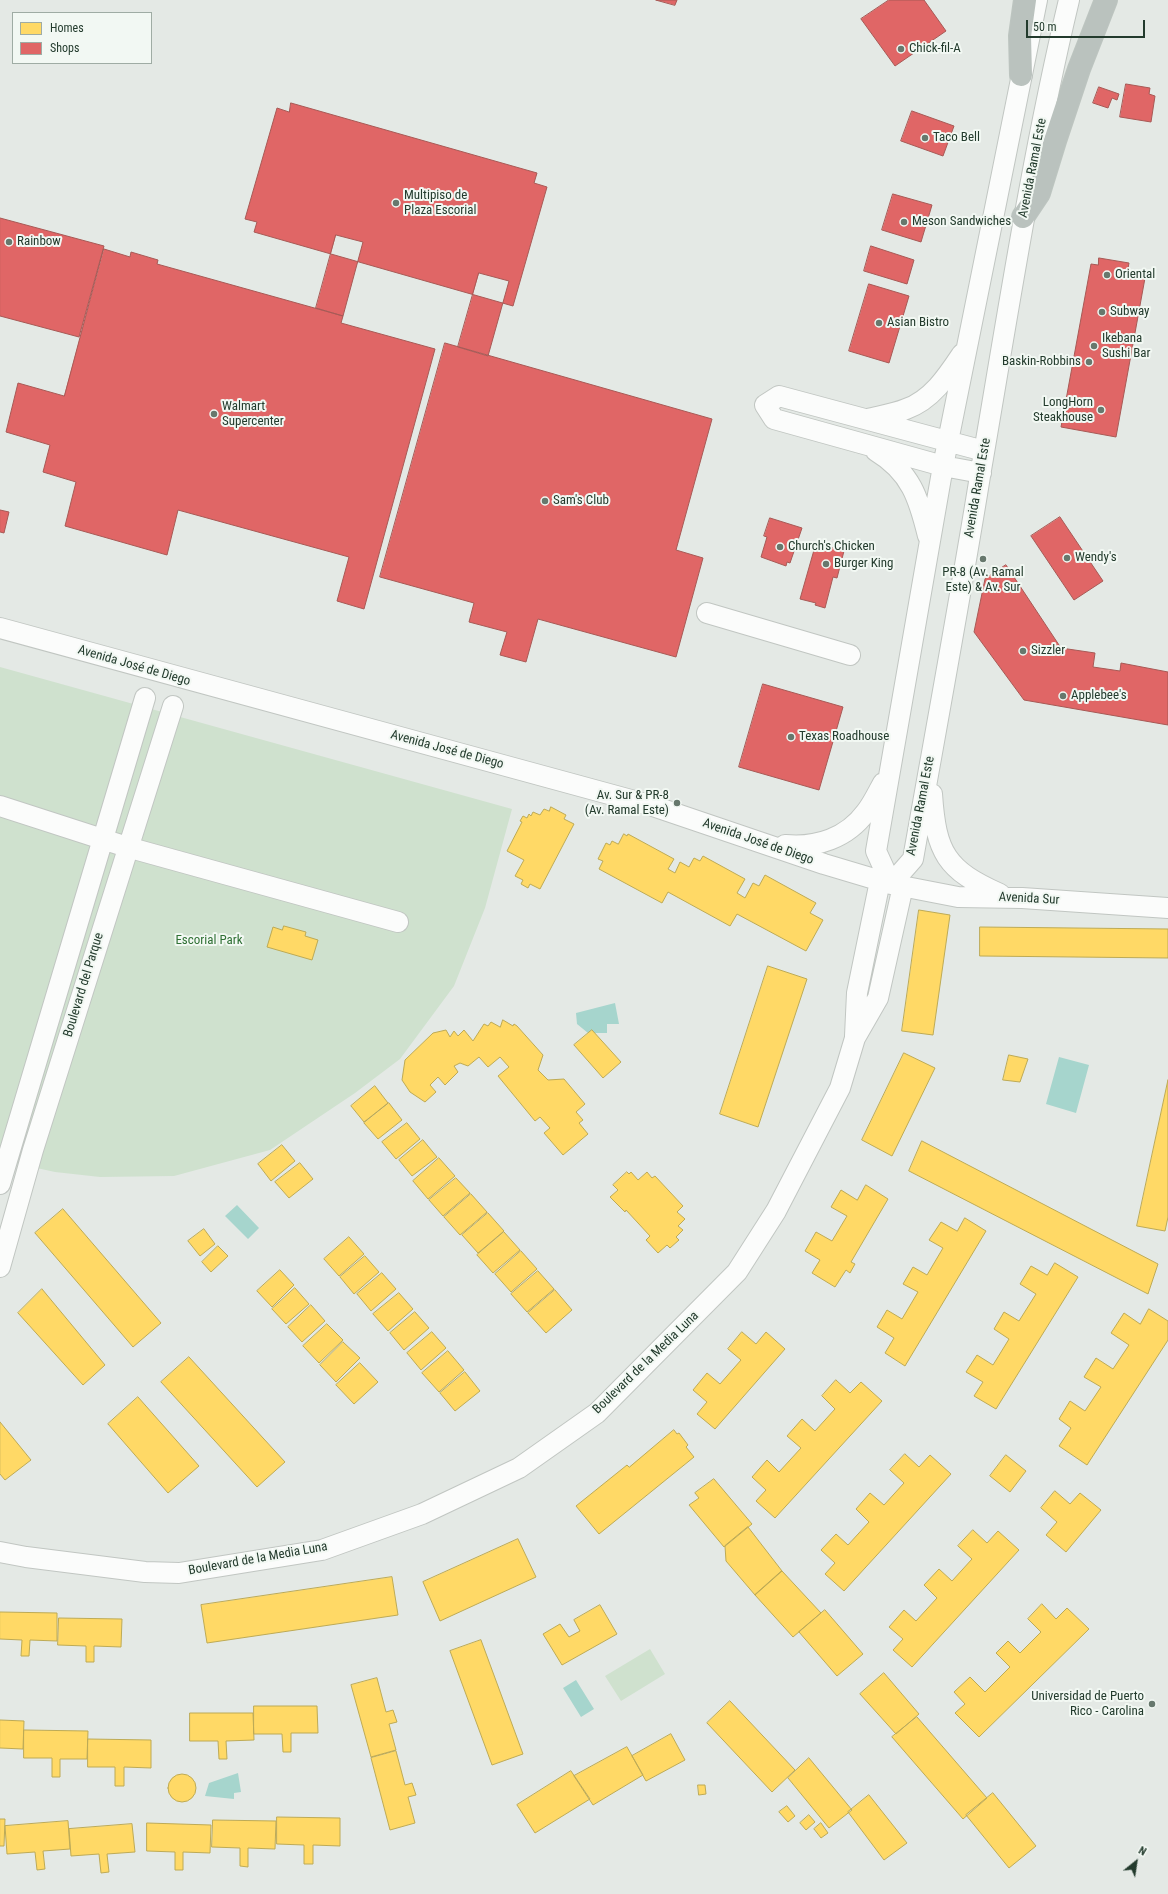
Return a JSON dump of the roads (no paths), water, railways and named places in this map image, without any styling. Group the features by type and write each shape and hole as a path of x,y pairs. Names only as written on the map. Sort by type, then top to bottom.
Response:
{"highway":[{"path":"1021,74 1020,36 1025,0"},
{"path":"1023,217 1039,193 1072,91 1106,0"}],"street":[{"path":"891,884 876,851 948,442 1037,0"},
{"name":"Avenida Ramal Este","path":"891,884 913,859 981,473 1023,217 1050,78 1069,0"},
{"path":"866,419 907,409 931,394 947,377 967,347"},
{"path":"981,473 944,466 774,420 765,405 779,396 984,451"},
{"path":"866,444 891,460 904,475 916,494 930,543"},
{"path":"707,613 850,655"},
{"name":"Avenida José de Diego","path":"0,628 653,806 764,844 891,884"},
{"name":"Boulevard del Parque","path":"0,1184 145,698"},
{"name":"Boulevard del Parque","path":"0,1266 33,1150 127,846 173,706"},
{"path":"930,762 933,816 940,845 951,864 975,882 1010,898"},
{"path":"764,844 800,846 820,844 837,837 854,826 866,812 890,771"},
{"path":"0,806 127,846 398,922"},
{"name":"Avenida Sur","path":"891,884 958,896 1168,908"},
{"name":"Boulevard de la Media Luna","path":"0,1552 26,1557 146,1572 179,1573 322,1550 422,1514 519,1468 597,1413 737,1272 776,1211 840,1088 855,1038 857,993 891,884"}],"water":[{"path":"615,1003 619,1024 607,1024 607,1033 588,1033 577,1024 576,1013"},
{"path":"1059,1057 1089,1065 1076,1113 1046,1104"},
{"path":"237,1205 259,1228 248,1239 225,1216"},
{"path":"576,1680 594,1709 581,1717 563,1688"},
{"path":"238,1773 241,1792 234,1793 234,1799 205,1796 209,1783"}],"place":[{"name":"Chick-fil-A","path":"901,49"},
{"name":"Taco Bell","path":"925,138"},
{"name":"Multipiso de Plaza Escorial","path":"396,203"},
{"name":"Meson Sandwiches","path":"904,222"},
{"name":"Rainbow","path":"9,242"},
{"name":"Oriental","path":"1107,275"},
{"name":"Subway","path":"1102,312"},
{"name":"Asian Bistro","path":"879,323"},
{"name":"Ikebana Sushi Bar","path":"1094,346"},
{"name":"Baskin-Robbins","path":"1089,362"},
{"name":"LongHorn Steakhouse","path":"1101,410"},
{"name":"Walmart Supercenter","path":"214,414"},
{"name":"Sam's Club","path":"545,501"},
{"name":"Church's Chicken","path":"780,547"},
{"name":"Wendy's","path":"1067,558"},
{"name":"PR-8 (Av. Ramal Este) & Av. Sur","path":"983,559"},
{"name":"Burger King","path":"826,564"},
{"name":"Sizzler","path":"1023,651"},
{"name":"Applebee's","path":"1063,696"},
{"name":"Texas Roadhouse","path":"791,737"},
{"name":"Av. Sur & PR-8 (Av. Ramal Este)","path":"677,803"},
{"name":"Universidad de Puerto Rico - Carolina","path":"1152,1704"}],"park label":[{"name":"Escorial Park","path":"209,941"}]}
